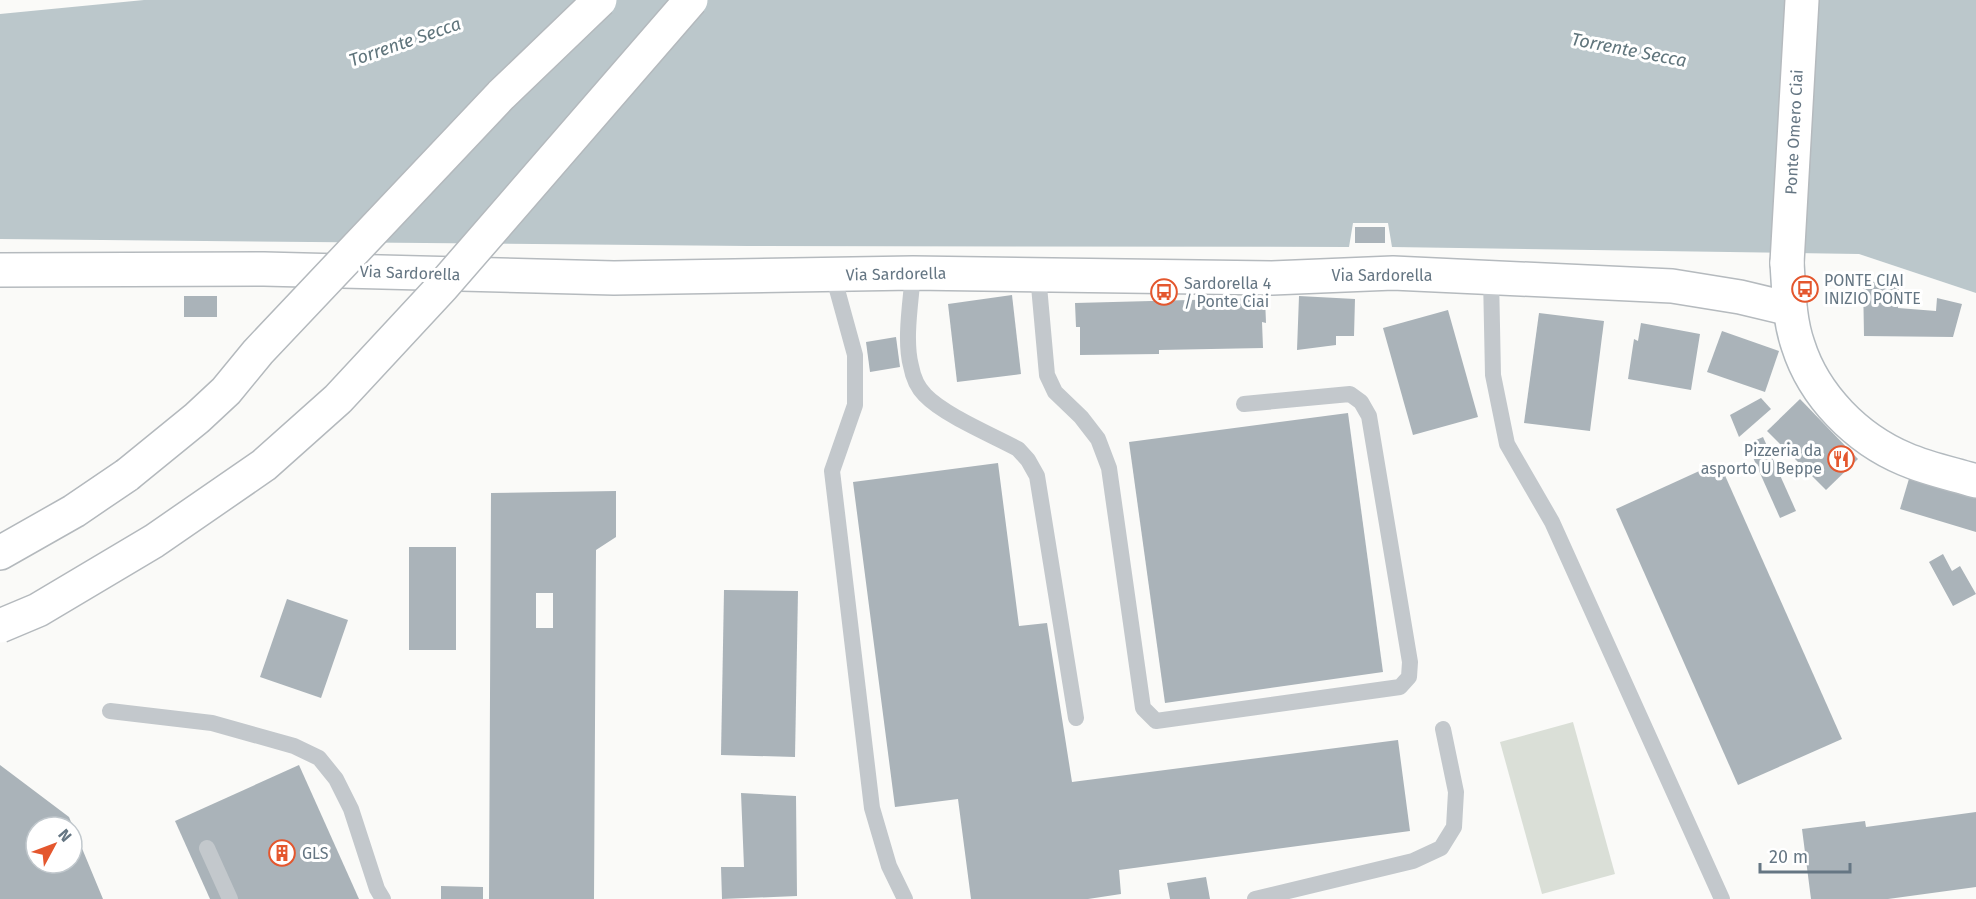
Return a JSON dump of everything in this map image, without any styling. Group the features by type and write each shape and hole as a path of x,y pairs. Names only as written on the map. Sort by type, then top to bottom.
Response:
{"main road":[{"path":"0,553 74,511 118,481 197,418 226,391 258,352 501,95 600,0"},
{"path":"0,626 38,610 154,541 264,465 330,406 443,286 691,0"},
{"name":"Ponte Omero Ciai","path":"1790,309 1787,263 1802,0"},
{"name":"Via Sardorella","path":"0,270 264,269 614,278 913,273 1272,278 1393,273 1671,286 1740,297 1790,309"},
{"path":"1790,309 1798,345 1808,368 1828,399 1849,424 1876,444 1906,459 1976,481"}],"lane":[{"path":"913,273 909,341 910,365 916,382 924,394 936,405 1018,449 1028,460 1037,476 1076,718"},
{"path":"833,275 855,355 855,405 832,471 872,808 889,866 905,899"},
{"path":"1038,275 1047,375 1055,392 1081,417 1098,439 1109,468 1143,708 1156,721 1400,687 1409,677 1410,662 1369,416 1361,402 1350,394 1244,404"},
{"path":"1491,277 1493,375 1507,444 1552,522 1722,899"},
{"path":"110,711 212,723 294,746 319,758 336,779 351,809 377,889 383,899"},
{"path":"1255,899 1413,861 1442,848 1454,827 1456,792 1443,729"},
{"path":"207,848 230,899"}],"shaded area":[{"path":"1573,722 1615,874 1542,894 1500,742"}],"water":[{"name":"Torrente Secca","path":"144,0 1976,0 1976,293 1859,254 1392,247 1388,223 1353,223 1349,247 748,246 0,239 0,14"}],"building":[{"path":"1355,227 1385,227 1385,243 1355,243"},
{"path":"1863,280 1899,286 1898,308 1936,311 1937,298 1962,304 1953,337 1864,336"},
{"path":"1012,295 1021,374 957,382 948,304"},
{"path":"184,296 217,296 217,317 184,317"},
{"path":"1299,296 1355,299 1354,336 1336,336 1336,345 1297,350"},
{"path":"1265,298 1266,323 1262,322 1263,348 1159,350 1159,354 1080,355 1080,327 1076,327 1075,303"},
{"path":"1448,310 1478,417 1413,435 1383,328"},
{"path":"1539,313 1604,321 1590,431 1524,423"},
{"path":"1641,323 1700,334 1691,390 1628,379 1634,339 1638,341"},
{"path":"1722,331 1779,351 1765,392 1707,372"},
{"path":"896,337 900,367 870,372 866,342"},
{"path":"1761,398 1771,409 1739,437 1730,415"},
{"path":"1800,399 1858,459 1826,490 1767,431"},
{"path":"1348,413 1383,672 1165,703 1129,442"},
{"path":"1763,437 1796,511 1780,518 1747,444"},
{"path":"1719,462 1842,739 1738,785 1616,509"},
{"path":"998,463 1019,626 1047,623 1072,782 1398,740 1410,831 1119,870 1121,894 1088,899 971,899 958,799 895,807 853,482"},
{"path":"1911,472 1976,492 1976,532 1900,509"},
{"path":"616,491 616,537 596,550 594,899 489,899 491,493","holes":["536,593 553,593 553,628 536,628"]},
{"path":"409,547 456,547 456,650 409,650"},
{"path":"1943,554 1952,571 1960,566 1976,594 1953,606 1929,562"},
{"path":"724,590 798,591 795,757 721,755"},
{"path":"287,599 348,620 321,698 260,677"},
{"path":"0,765 66,815 24,815 24,875 84,875 84,853 103,899 0,899"},
{"name":"GLS","path":"299,765 359,899 210,899 175,821"},
{"path":"741,793 796,796 797,896 722,899 721,867 744,867"},
{"path":"1976,812 1976,887 1888,899 1811,899 1802,829 1865,821 1866,827"},
{"path":"1206,877 1210,899 1170,899 1167,883"},
{"path":"441,886 483,887 483,899 441,899"}],"place":[{"name":"PONTE CIAI INIZIO PONTE","path":"1805,289"},
{"name":"Sardorella 4 / Ponte Ciai","path":"1164,292"},
{"name":"Pizzeria da asporto U Beppe","path":"1841,459"},
{"name":"GLS","path":"282,853"}]}
